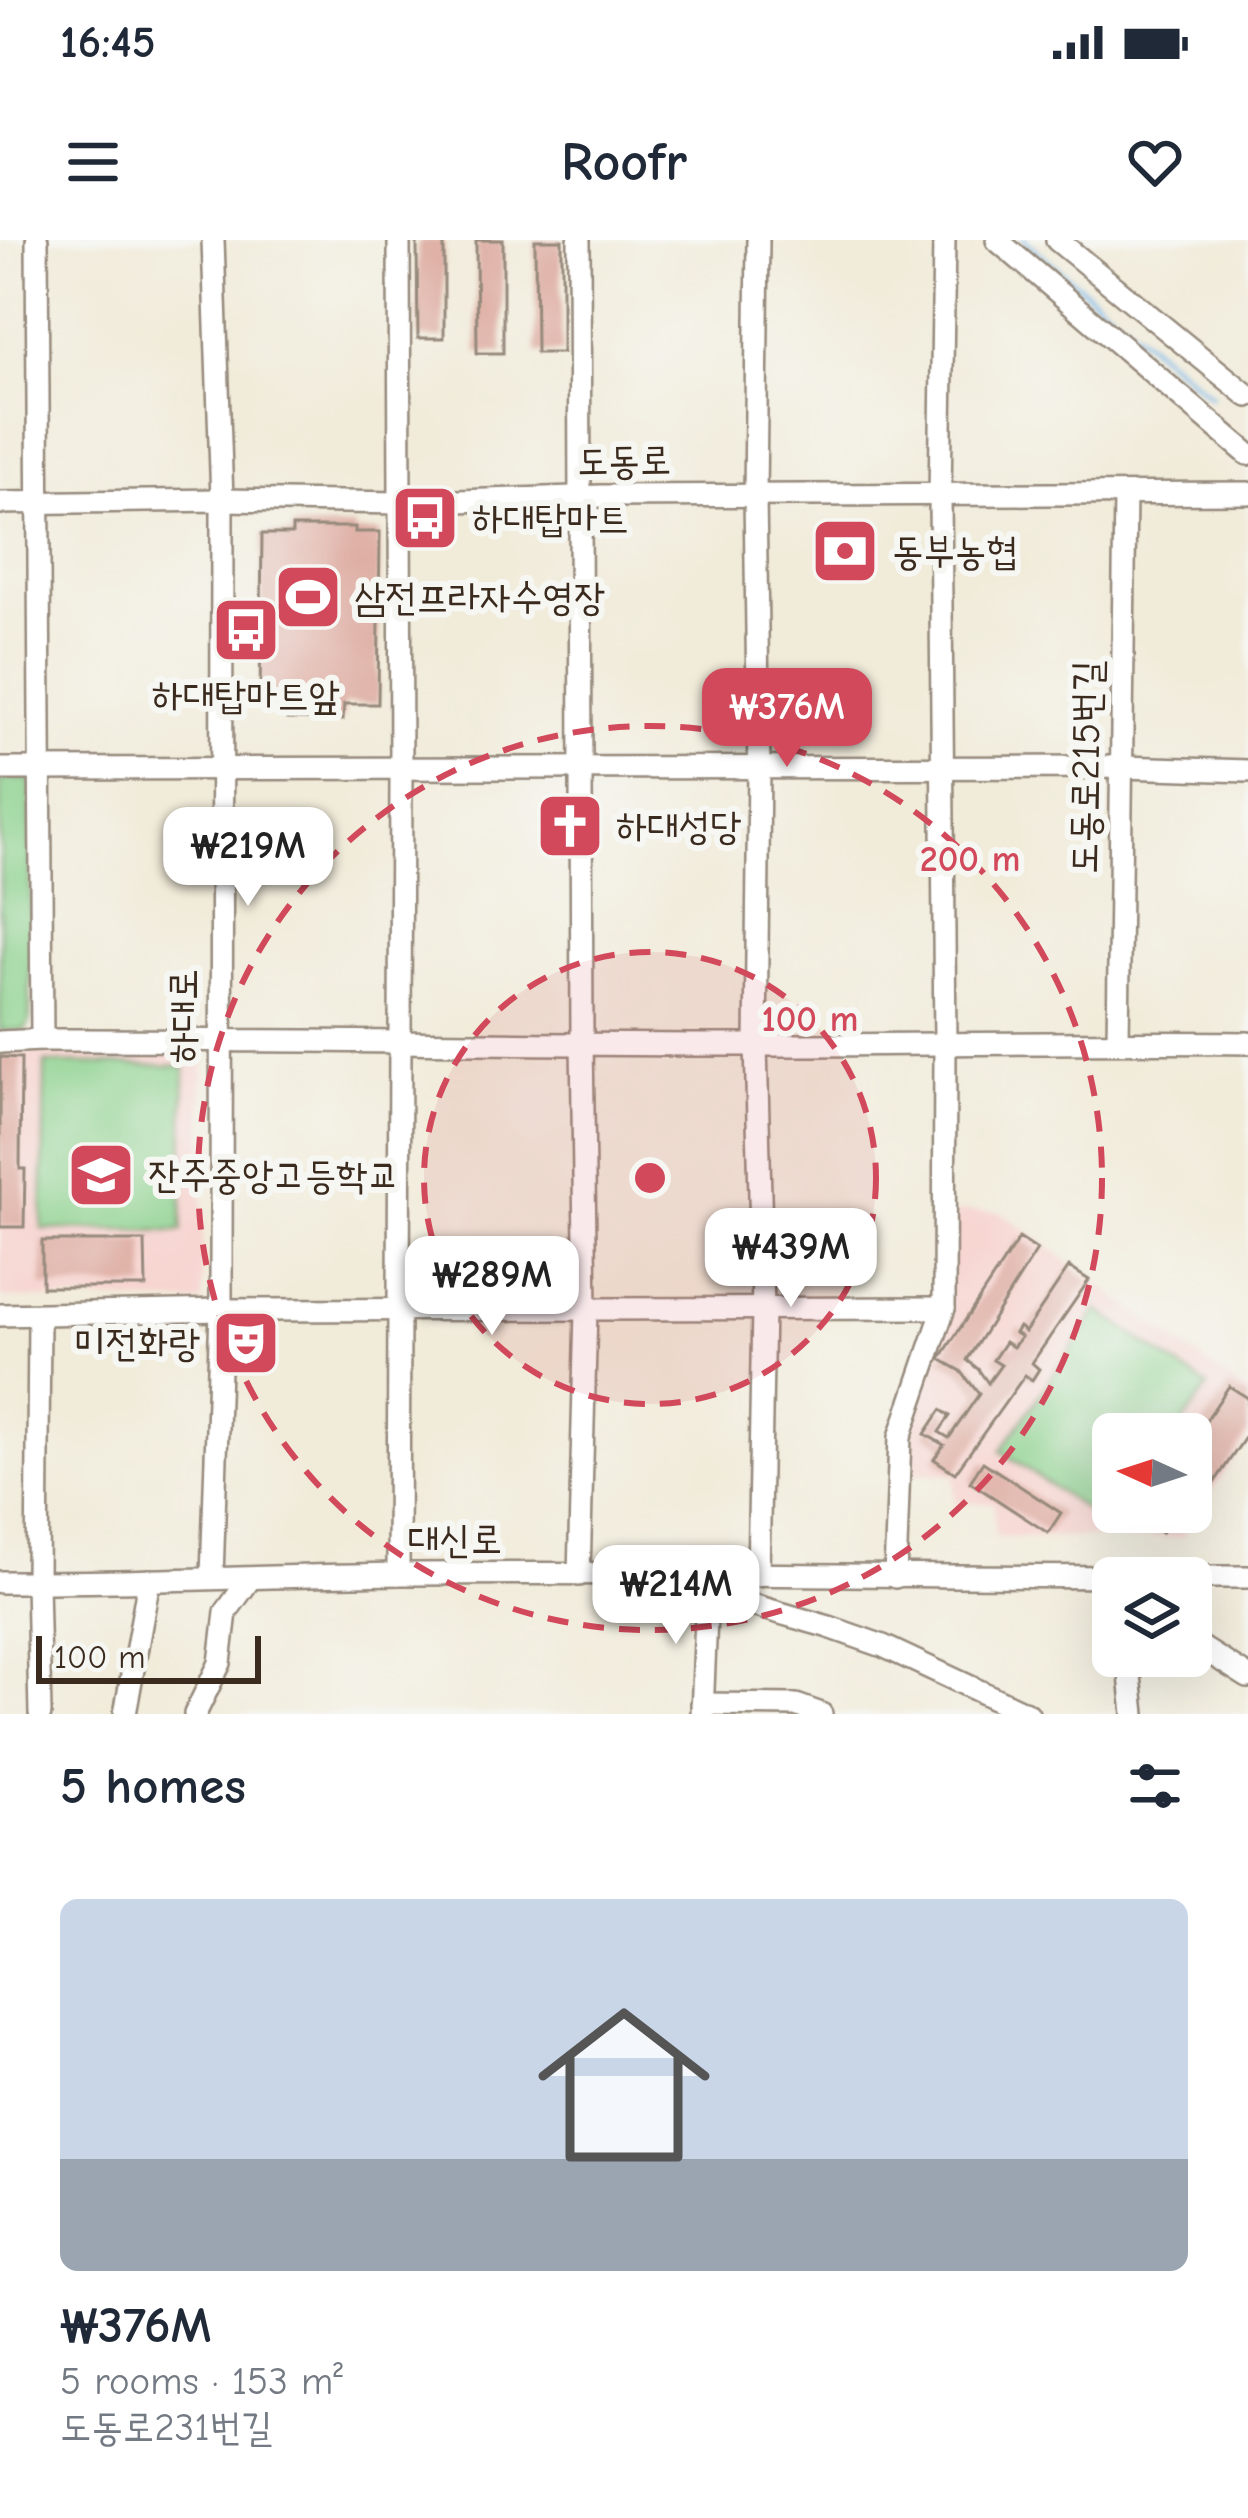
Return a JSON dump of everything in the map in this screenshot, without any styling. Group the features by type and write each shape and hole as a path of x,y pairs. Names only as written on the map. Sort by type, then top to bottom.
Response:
{"street":[{"path":"37,240 41,1040"},
{"name":"하대로","path":"212,1577 221,1310 222,500 213,240"},
{"path":"398,1574 399,240"},
{"path":"579,1575 586,1310 580,240"},
{"path":"758,240 756,1045 763,1308 758,1575"},
{"path":"895,1577 900,1437 944,1308 940,496 944,240"},
{"path":"997,240 1246,451"},
{"path":"1057,240 1248,396"},
{"name":"도동로","path":"0,503 1248,493"},
{"name":"도동로215번길","path":"1118,1041 1125,494"},
{"path":"0,769 1122,767 1248,771"},
{"path":"0,1042 1248,1043"},
{"path":"0,1315 944,1308"},
{"path":"39,1315 40,1714"},
{"name":"대신로","path":"0,1582 398,1574 579,1575 704,1582 758,1575 1092,1578"},
{"name":"대신로","path":"1212,1577 1248,1577"},
{"path":"125,1714 149,1580"},
{"path":"195,1714 220,1663 226,1612 249,1580"},
{"path":"821,1714 777,1703 702,1709 704,1582 883,1646 1028,1714"},
{"path":"1212,1654 1248,1677"},
{"path":"1130,1677 1134,1714"},
{"path":"972,1714 989,1694"}],"shaded area":[{"name":"잔주중앙고등학교","path":"203,1050 202,1303 0,1298 0,1052"},
{"path":"962,1211 1001,1212 1248,1394 1248,1438 1212,1492 1212,1413 1092,1413 1092,1533 1184,1533 1181,1538 995,1537 994,1503 954,1502 954,1474 909,1473 910,1436 954,1216"}],"green space":[{"path":"0,779 31,779 30,1022 25,1030 0,1031"},
{"path":"45,1063 185,1066 182,1231 42,1229"},
{"path":"1098,1310 1208,1387 1190,1413 1092,1413 1092,1515 1001,1451"}],"building":[{"path":"421,240 444,240 444,338 418,338 417,245"},
{"path":"476,240 503,240 503,353 477,353"},
{"path":"535,240 562,240 562,353 536,353"},
{"path":"292,527 380,532 378,704 344,704 343,720 287,719 287,704 260,704 262,534 292,534"},
{"path":"0,1057 21,1058 24,1227 0,1227"},
{"path":"1019,1238 1037,1250 967,1360 988,1383 1001,1365 993,1360 1005,1342 1013,1347 1021,1337 1015,1333 1019,1327 1025,1332 1069,1267 1089,1280 1032,1363 1039,1369 1032,1380 1025,1375 955,1473 934,1459 944,1445 925,1434 941,1410 950,1416 939,1432 949,1438 979,1394 961,1371 940,1359"},
{"path":"42,1241 145,1241 146,1287 42,1287"},
{"path":"1229,1386 1248,1398 1248,1433 1212,1486 1212,1413"},
{"path":"983,1462 1061,1513 1048,1533 970,1482"}],"waterway":[{"path":"1024,240 1211,396"}],"place":[{"name":"하대탑마트","path":"425,518"},
{"name":"동부농협","path":"845,551"},
{"name":"삼전프라자수영장","path":"308,597"},
{"name":"하대탑마트앞","path":"246,630"},
{"name":"하대성당","path":"570,826"},
{"name":"잔주중앙고등학교","path":"101,1175"},
{"name":"미전화랑","path":"246,1343"}]}
